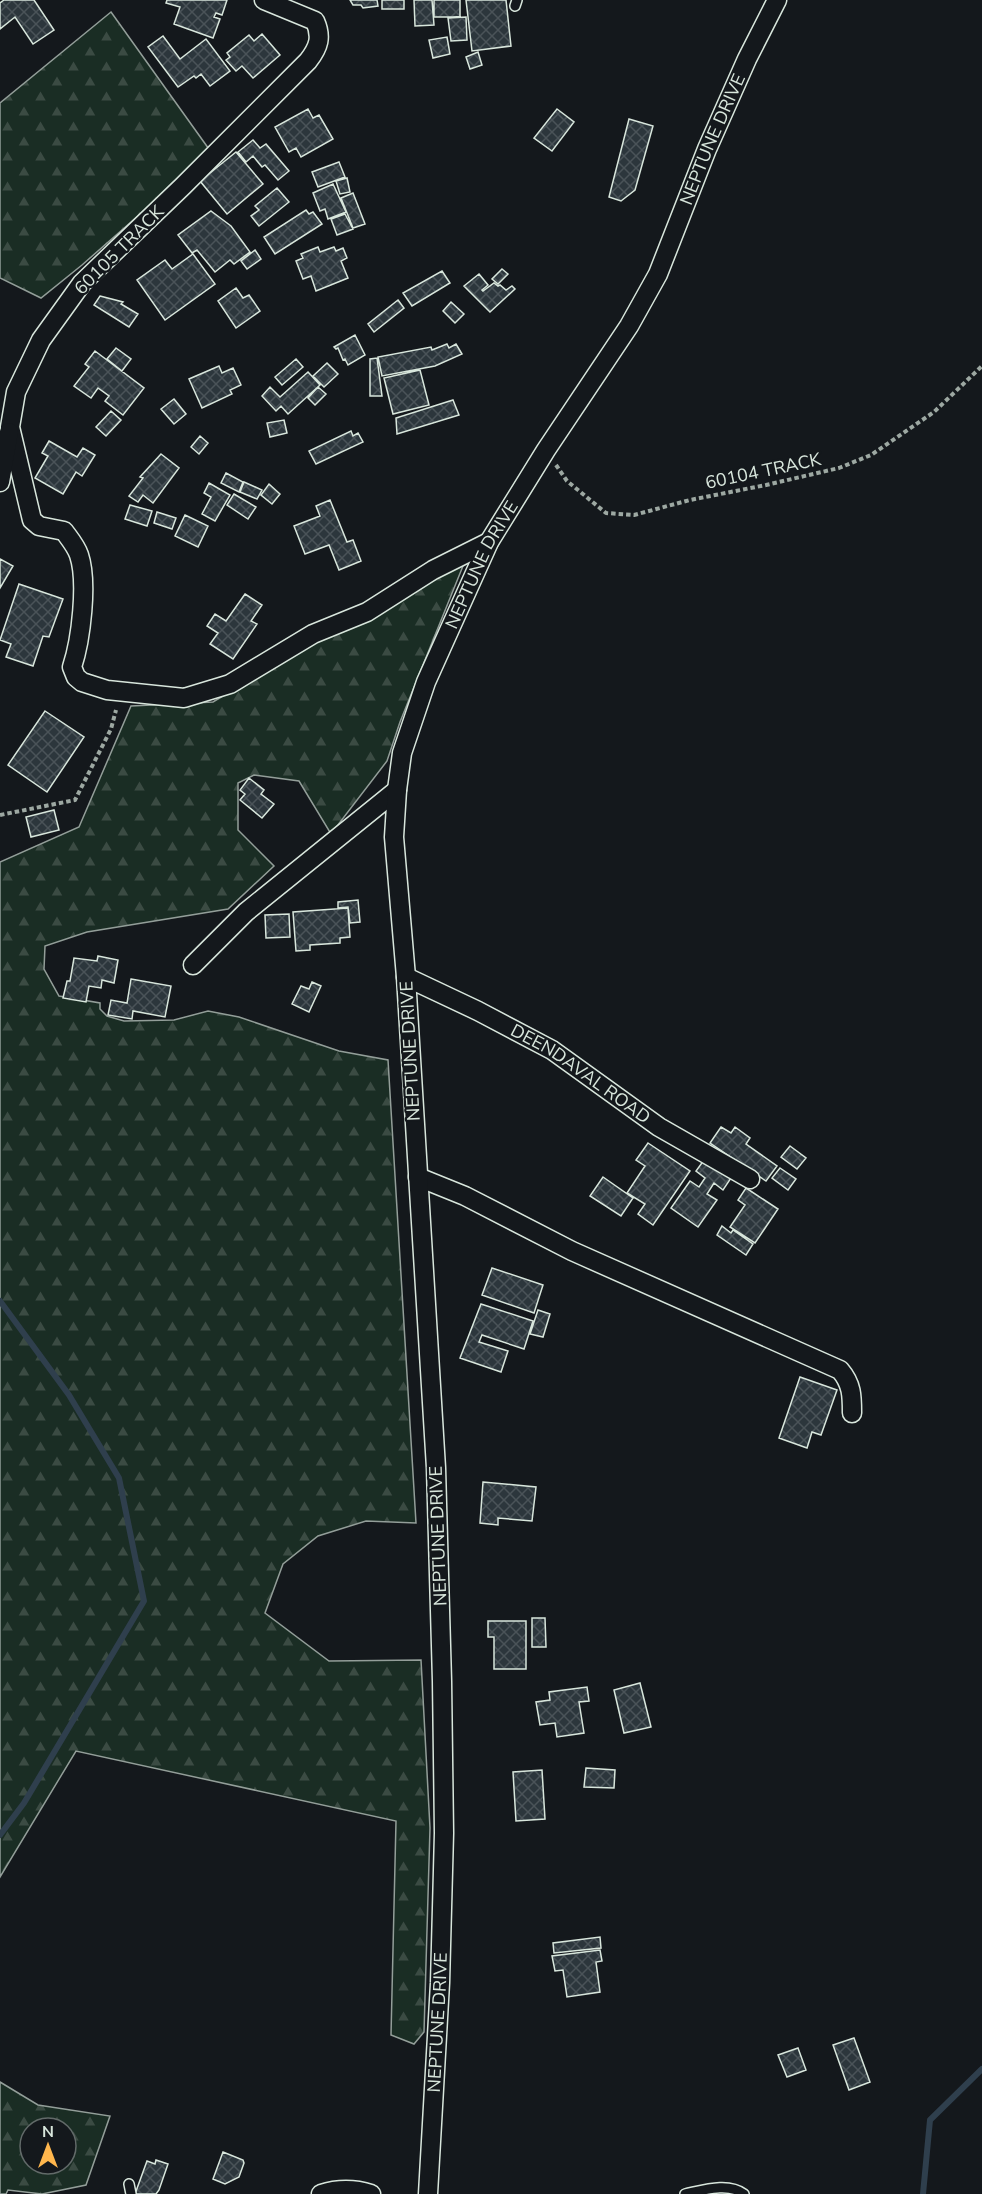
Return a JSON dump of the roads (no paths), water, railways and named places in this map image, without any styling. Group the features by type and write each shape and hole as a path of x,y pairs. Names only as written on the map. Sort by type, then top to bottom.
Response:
{"street":[{"name":"60105 TRACK","path":"264,0 315,21 321,34 316,51 183,186 82,282 41,340 16,392 10,427 32,520 39,526 64,531 79,554 84,581 77,652 72,667 76,677 82,682 122,693 184,698 230,684 313,634 367,612 433,570 489,542"},
{"name":"NEPTUNE DRIVE","path":"428,2194 440,1983 444,1833 442,1704 436,1468 406,977 394,837 402,753 426,682 489,542 546,450 629,326 658,274 720,119 777,0"},
{"path":"0,482 10,427"},
{"path":"193,965 246,912 397,790"},
{"name":"DEENDAVAL ROAD","path":"406,977 552,1050 659,1127 750,1179"},
{"path":"418,1177 465,1196 572,1251 840,1370 849,1380 852,1393 852,1413"},
{"path":"321,2194 333,2190 362,2191 371,2194"}],"lane":[{"path":"685,2194 711,2189 736,2188 744,2194"}],"waterway":[{"path":"0,1301 69,1395 119,1478 144,1601 24,1803 0,1835"},
{"path":"923,2194 930,2120 982,2069"}]}
